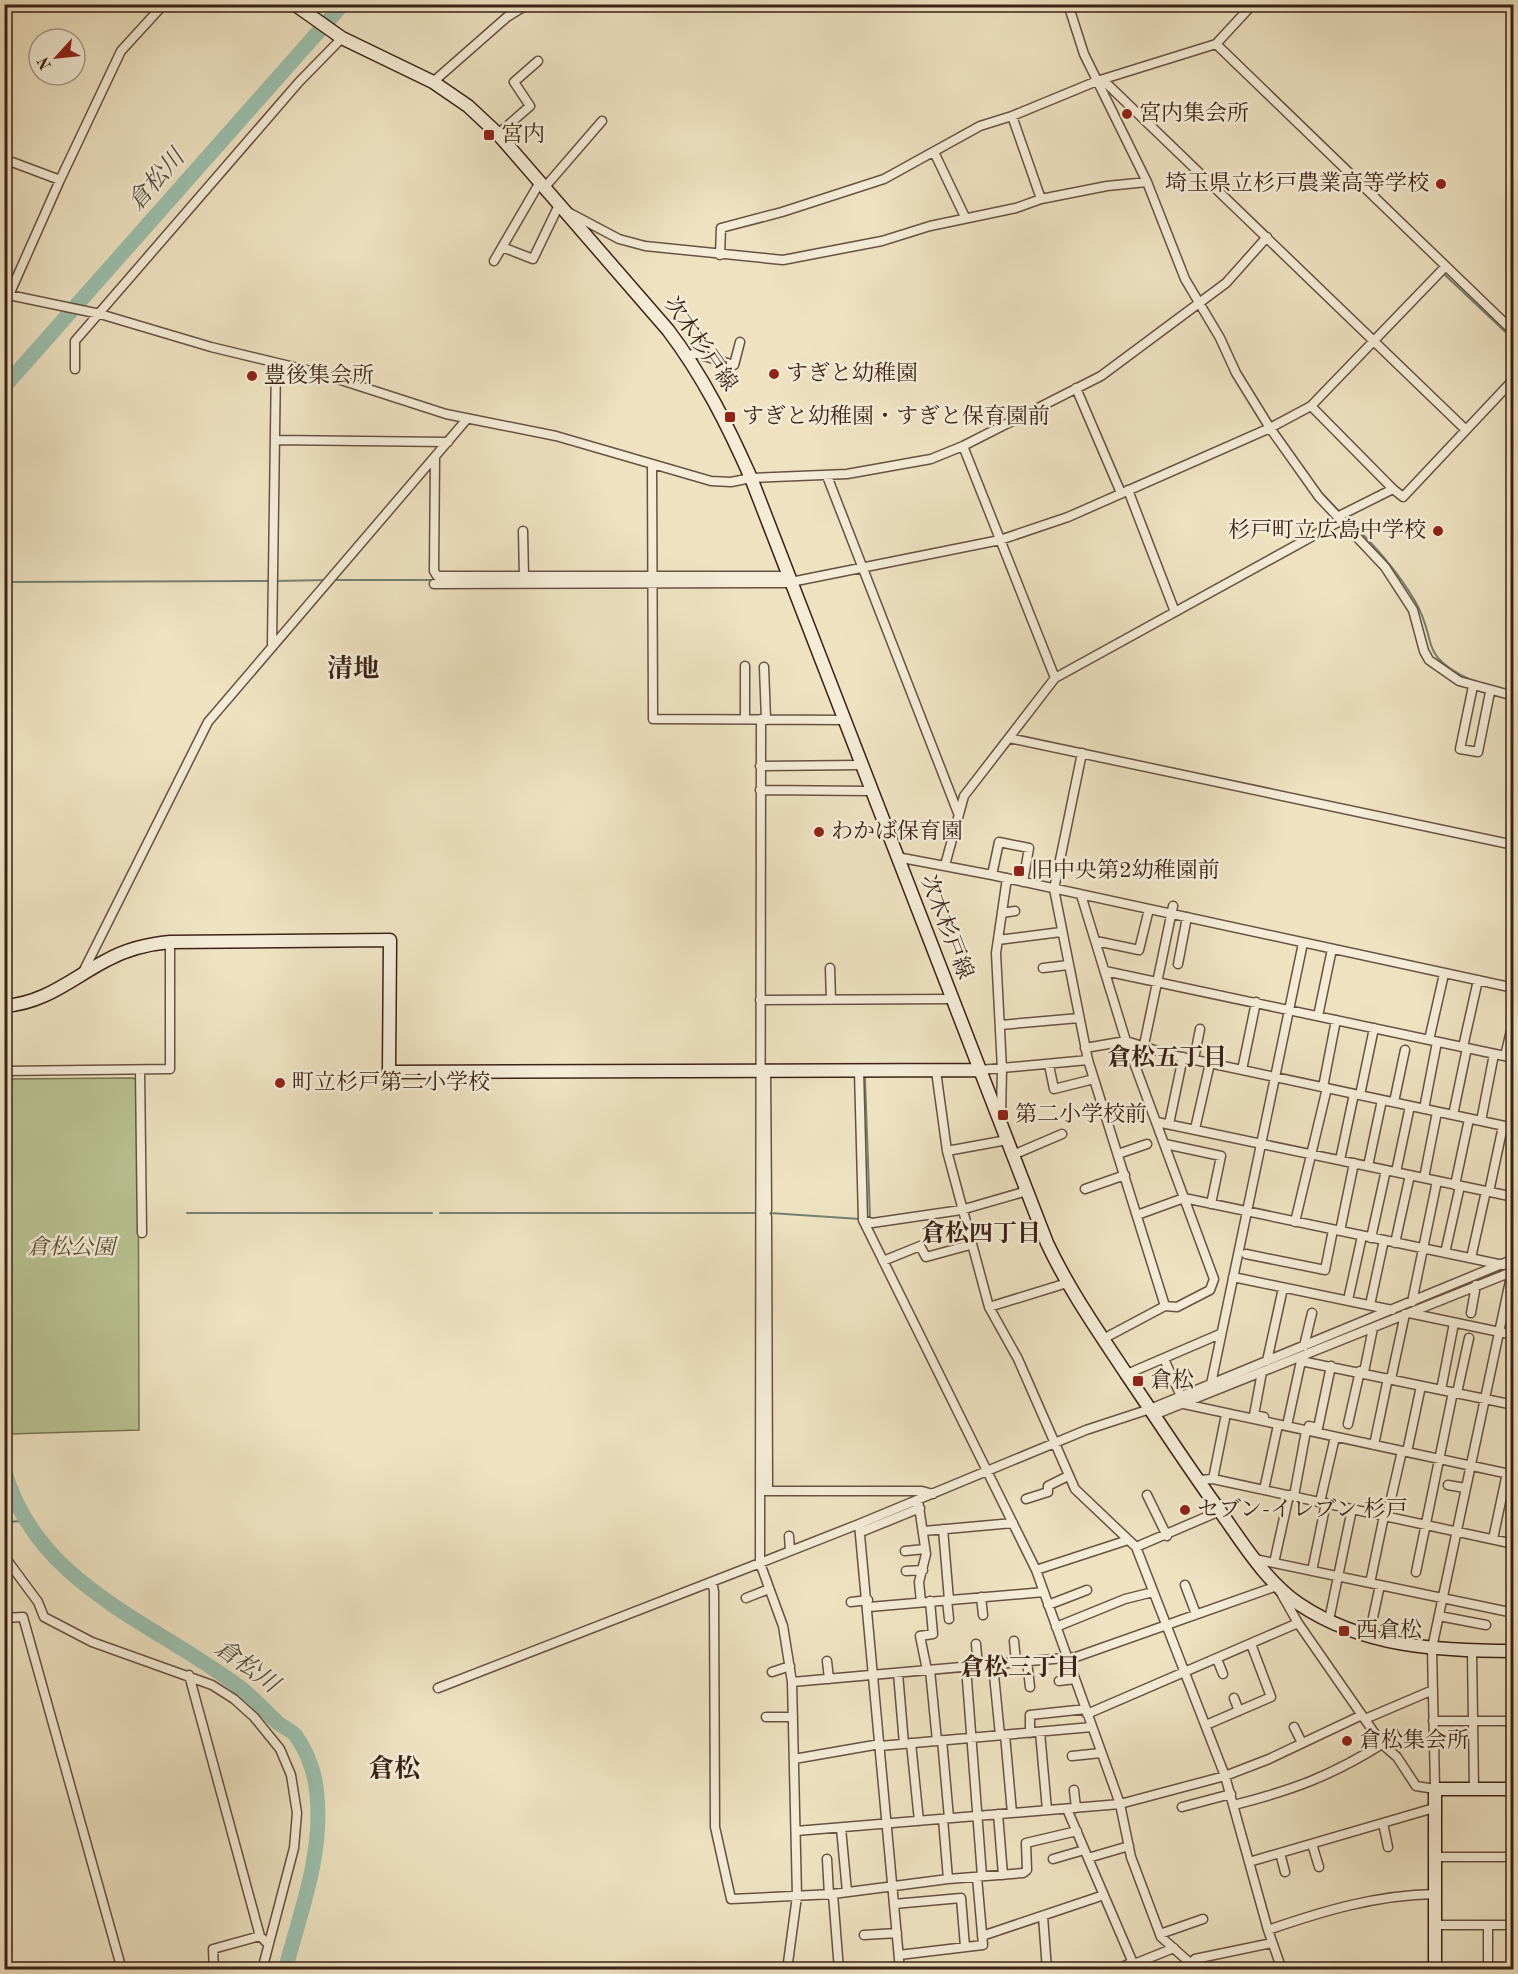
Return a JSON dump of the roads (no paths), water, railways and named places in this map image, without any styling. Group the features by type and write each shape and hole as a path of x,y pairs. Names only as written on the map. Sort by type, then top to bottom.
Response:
{"main road":[{"name":"次木杉戸線","path":"294,4 342,39 434,82 468,106 498,134 668,330 688,357 720,410 751,478 1047,1243 1067,1283 1103,1339 1254,1559 1277,1586 1299,1603 1329,1620 1370,1636 1387,1642 1432,1648 1514,1651"},
{"path":"4,1006 44,997 128,950 144,945 170,942 390,940 389,1072 980,1070"},
{"path":"1435,1970 1435,1789 1512,1789"}],"street":[{"path":"164,4 121,51 7,294 100,314 467,419 556,436 719,483 751,478 827,476 931,459 963,446 1101,376 1226,283 1267,237"},
{"path":"434,82 507,17 528,4"},
{"path":"1068,4 1084,54 1100,81 1147,182 1185,279 1236,374 1270,428 1300,474 1385,567 1413,610 1424,651 1429,660 1447,675 1490,692 1514,696"},
{"path":"720,255 721,228 782,212 884,180 969,130 1012,116 1100,81 1216,44 1253,4"},
{"path":"75,369 75,341 300,82 342,39"},
{"path":"1216,44 1514,332"},
{"path":"498,134 530,106 514,82 538,61"},
{"path":"1100,81 1267,237 1466,430"},
{"path":"1012,116 1041,199"},
{"path":"494,261 542,185 602,121"},
{"path":"934,152 966,217"},
{"path":"4,159 60,180"},
{"path":"502,247 533,259 561,207 619,240 671,251 783,260 882,241 966,217 1016,208 1041,199 1107,186 1147,182"},
{"path":"434,584 791,579 1000,540 1068,517 1270,428 1311,406 1445,267"},
{"path":"688,357 694,353 734,365 740,342"},
{"path":"272,645 276,363"},
{"path":"1311,406 1403,497 1514,379"},
{"path":"1076,388 1124,492 1175,612"},
{"path":"80,978 207,722 467,419"},
{"path":"275,440 448,442"},
{"path":"963,446 1054,678"},
{"path":"435,457 435,574 437,576 652,580"},
{"path":"652,464 653,719 844,720"},
{"path":"827,476 958,813"},
{"path":"945,865 964,796 1054,678 1393,489"},
{"path":"523,531 524,577"},
{"path":"272,622 290,623"},
{"path":"745,666 745,719"},
{"path":"765,667 760,766 760,1000 767,1213 764,1491 760,1563 783,1626 792,1682 797,1896 787,1970"},
{"path":"1473,686 1460,749 1478,752 1490,692"},
{"path":"1008,738 1514,845"},
{"path":"1082,753 1054,889 1088,1060 1165,1306"},
{"path":"760,766 861,765"},
{"path":"760,790 871,791"},
{"path":"992,875 999,842 1029,848 1023,882"},
{"path":"897,857 945,865 1149,909 1172,909 1187,917 1514,988"},
{"path":"1001,1125 1002,1069 998,940 1007,878"},
{"path":"1081,895 1126,1041 1165,1144 1214,1286 1177,1307 1165,1306 1103,1339"},
{"path":"1096,941 1139,950 1149,909"},
{"path":"1144,1045 1172,909"},
{"path":"1002,913 1015,911"},
{"path":"1178,963 1187,917"},
{"path":"998,940 1061,932"},
{"path":"4,1071 170,1069 170,942"},
{"path":"1210,1384 1303,943"},
{"path":"1318,1016 1332,949"},
{"path":"1043,968 1068,965"},
{"path":"830,968 831,1000"},
{"path":"1105,971 1509,1057 1514,1018"},
{"path":"1424,1109 1444,974"},
{"path":"1453,1115 1478,980"},
{"path":"760,1000 951,999"},
{"path":"1242,1070 1256,1002"},
{"path":"1000,1025 1079,1018"},
{"path":"1295,1222 1325,1088 1336,1020"},
{"path":"1340,1160 1374,1028"},
{"path":"1194,1059 1200,1029"},
{"path":"1085,1048 1126,1041 1183,1057 1514,1128"},
{"path":"1394,1102 1405,1050"},
{"path":"1481,1121 1494,1054"},
{"path":"1169,1124 1183,1057"},
{"path":"980,1070 1088,1060"},
{"path":"1195,1129 1210,1063"},
{"path":"1049,1065 1054,1089 1094,1079"},
{"path":"140,1070 142,1233"},
{"path":"763,1070 764,1491"},
{"path":"859,1071 863,1220 1036,1570 1120,1804 1128,1846 1160,1934 1195,1966"},
{"path":"936,1071 947,1151 988,1307 1018,1359 1075,1490 1136,1547 1225,1776 1268,1930 1282,1970"},
{"path":"1368,1166 1382,1100"},
{"path":"1396,1172 1410,1106"},
{"path":"1424,1178 1437,1112"},
{"path":"1445,1253 1470,1119"},
{"path":"1157,1122 1514,1197"},
{"path":"1472,1258 1503,1126"},
{"path":"1012,1155 1062,1134"},
{"path":"947,1151 1006,1140"},
{"path":"1118,1154 1147,1144"},
{"path":"1165,1144 1221,1156 1211,1204"},
{"path":"1246,1254 1325,1270 1354,1163"},
{"path":"1371,1238 1386,1170"},
{"path":"1084,1189 1125,1175"},
{"path":"1395,1242 1410,1175"},
{"path":"1412,1302 1437,1181"},
{"path":"863,1220 872,1223 961,1210 1027,1191"},
{"path":"1137,1215 1184,1198 1503,1265 1513,1265"},
{"path":"1348,1300 1362,1236"},
{"path":"1370,1305 1384,1240"},
{"path":"883,1261 920,1246 926,1257 970,1245"},
{"path":"1182,1400 1210,1384 1503,1265"},
{"path":"438,1688 790,1551 860,1528 919,1504 933,1494 1054,1444 1301,1359 1476,1285 1513,1265"},
{"path":"792,1682 1067,1658 1277,1586 1298,1623 1382,1744 1397,1757 1416,1786 1435,1789 1432,1648 1513,1265"},
{"path":"1233,1277 1393,1310"},
{"path":"988,1307 1067,1283"},
{"path":"1471,1312 1476,1285"},
{"path":"1267,1361 1283,1288"},
{"path":"1304,1346 1312,1313"},
{"path":"1407,1313 1514,1335"},
{"path":"1374,1445 1407,1313"},
{"path":"1441,1390 1455,1323"},
{"path":"1348,1425 1373,1328"},
{"path":"1127,1374 1220,1334"},
{"path":"1416,1572 1439,1458 1469,1338"},
{"path":"1164,1359 1182,1400 1226,1414 1510,1474 1493,1539"},
{"path":"1301,1359 1514,1405"},
{"path":"1288,1421 1301,1359"},
{"path":"1262,1372 1254,1415 1318,1428 1331,1366"},
{"path":"1370,1583 1421,1386"},
{"path":"1213,1479 1226,1414"},
{"path":"1264,1490 1278,1425"},
{"path":"1274,1563 1306,1431"},
{"path":"1312,1571 1335,1437"},
{"path":"1026,1499 1048,1492 1048,1486 1068,1476"},
{"path":"1198,1480 1213,1479 1514,1544"},
{"path":"1448,1485 1466,1488"},
{"path":"764,1491 922,1491 933,1494"},
{"path":"1147,1495 1167,1536"},
{"path":"919,1504 925,1549 919,1582 933,1634 920,1636 928,1670 939,1741 946,1819 948,1879"},
{"path":"1329,1620 1352,1509"},
{"path":"1136,1547 1167,1536 1220,1511"},
{"path":"924,1531 1013,1523"},
{"path":"860,1528 900,1970"},
{"path":"943,1529 949,1619"},
{"path":"789,1536 790,1551"},
{"path":"1036,1570 1128,1540"},
{"path":"905,1551 925,1549"},
{"path":"4,1556 38,1602 44,1617"},
{"path":"1254,1559 1514,1613"},
{"path":"906,1571 923,1570"},
{"path":"712,1582 715,1827 731,1899 831,1894 948,1879 1023,1873 1027,1870 1026,1844 1077,1831"},
{"path":"1185,1585 1196,1614"},
{"path":"1370,1636 1380,1586"},
{"path":"746,1598 769,1588"},
{"path":"1048,1605 1087,1590"},
{"path":"851,1602 925,1602 1044,1592"},
{"path":"1056,1627 1125,1599 1153,1592"},
{"path":"981,1597 983,1615"},
{"path":"1439,1616 1486,1625"},
{"path":"23,1617 122,1970"},
{"path":"4,1618 44,1617 92,1642 189,1675 234,1699 254,1717 280,1749 291,1775 297,1813 294,1848 262,1970"},
{"path":"1030,1732 1030,1715 1086,1712 1185,1673 1298,1623"},
{"path":"1014,1641 1016,1662"},
{"path":"976,1644 978,1666"},
{"path":"1206,1725 1271,1696 1251,1644"},
{"path":"1472,1651 1474,1789"},
{"path":"1217,1659 1223,1674"},
{"path":"827,1660 829,1679"},
{"path":"1028,1661 1030,1687"},
{"path":"993,1665 1012,1813"},
{"path":"772,1672 790,1666"},
{"path":"898,1954 983,1945 979,1816 966,1667"},
{"path":"898,1673 919,1821"},
{"path":"189,1675 260,1936 268,1944"},
{"path":"1059,1681 1075,1679"},
{"path":"796,1831 1120,1804 1225,1776 1433,1690"},
{"path":"1234,1698 1239,1711"},
{"path":"766,1717 793,1717"},
{"path":"1433,1721 1513,1721 1512,1789"},
{"path":"794,1759 880,1745 1092,1727"},
{"path":"1294,1727 1302,1743"},
{"path":"1040,1732 1047,1810"},
{"path":"1234,1805 1282,1793 1340,1770 1382,1744"},
{"path":"1072,1756 1101,1753"},
{"path":"1074,1790 1072,1808 1077,1831 1134,1965"},
{"path":"1182,1807 1231,1794"},
{"path":"1249,1862 1434,1808"},
{"path":"998,1814 1004,1875"},
{"path":"1383,1823 1388,1847"},
{"path":"841,1828 847,1892"},
{"path":"1312,1844 1319,1867"},
{"path":"1053,1859 1128,1846"},
{"path":"1280,1853 1285,1872"},
{"path":"1435,1857 1514,1857"},
{"path":"827,1858 839,1970"},
{"path":"1268,1930 1332,1908 1402,1894 1435,1894"},
{"path":"982,1936 1104,1895"},
{"path":"894,1904 961,1898 965,1947"},
{"path":"1042,1916 1047,1970"},
{"path":"1160,1934 1203,1919"},
{"path":"1435,1925 1514,1925"},
{"path":"1488,1926 1488,1970"},
{"path":"864,1935 897,1934"},
{"path":"214,1970 213,1949 260,1936"},
{"path":"1195,1966 1195,1959 1272,1943"},
{"path":"1115,1970 1134,1965 1174,1948"}],"waterway":[{"name":"倉松川","path":"4,387 343,4"},
{"path":"1445,275 1514,340"},
{"path":"1125,487 1266,425"},
{"path":"1317,488 1340,512"},
{"path":"1093,502 1117,491"},
{"path":"1344,516 1364,535 1408,589 1422,615 1435,654 1454,671 1471,680"},
{"path":"1000,535 1011,532"},
{"path":"864,563 959,544"},
{"path":"794,577 859,564"},
{"path":"275,581 327,580"},
{"path":"332,580 435,580"},
{"path":"4,582 270,581"},
{"path":"865,1078 870,1218"},
{"path":"187,1213 432,1213"},
{"path":"440,1213 758,1213"},
{"path":"770,1213 860,1219"},
{"name":"倉松川","path":"4,1469 20,1509 42,1543 70,1572 102,1598 242,1689 278,1723 294,1734 304,1750 315,1781 317,1840 309,1884 285,1970"},
{"path":"4,1522 24,1521"}],"place":[{"name":"宮内集会所","path":"1127,114"},
{"name":"宮内","path":"489,135"},
{"name":"埼玉県立杉戸農業高等学校","path":"1441,184"},
{"name":"すぎと幼稚園","path":"774,374"},
{"name":"豊後集会所","path":"252,376"},
{"name":"すぎと幼稚園・すぎと保育園前","path":"730,417"},
{"name":"杉戸町立広島中学校","path":"1438,531"},
{"name":"わかば保育園","path":"819,832"},
{"name":"旧中央第2幼稚園前","path":"1019,871"},
{"name":"町立杉戸第二小学校","path":"280,1083"},
{"name":"第二小学校前","path":"1003,1115"},
{"name":"倉松","path":"1138,1381"},
{"name":"セブン-イレブン 杉戸","path":"1185,1510"},
{"name":"西倉松","path":"1344,1631"},
{"name":"倉松集会所","path":"1347,1741"}],"district":[{"name":"清地","path":"353,670"},
{"name":"倉松五丁目","path":"1167,1059"},
{"name":"倉松四丁目","path":"981,1235"},
{"name":"倉松三丁目","path":"1020,1669"},
{"name":"倉松","path":"394,1770"}],"park label":[{"name":"倉松公園","path":"71,1248"}]}
